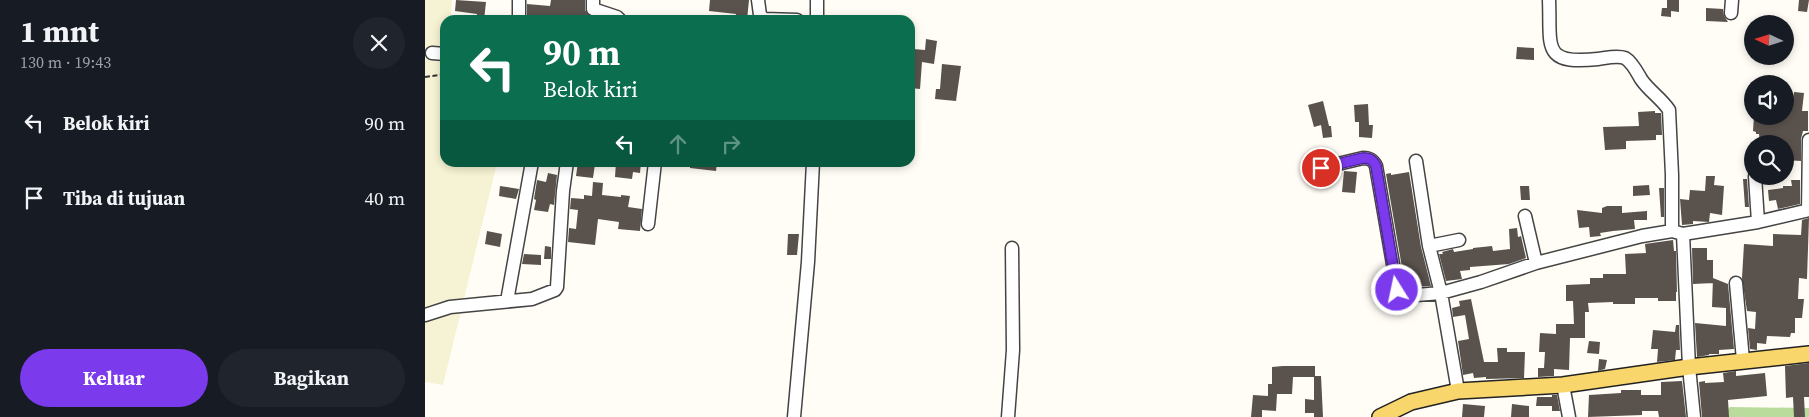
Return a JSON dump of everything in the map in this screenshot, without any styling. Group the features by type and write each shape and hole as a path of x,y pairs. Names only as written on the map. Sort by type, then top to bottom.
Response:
{"main road":[{"path":"1381,417 1411,402 1458,391 1563,385 1743,360 1809,354"}],"street":[{"path":"519,0 519,15"},
{"path":"593,0 593,9 611,15"},
{"path":"758,0 760,15"},
{"path":"817,0 817,15"},
{"path":"1549,0 1551,44 1554,52 1559,57 1568,61 1617,57 1626,59 1650,90 1669,110 1672,175 1694,417"},
{"path":"1731,13 1732,0"},
{"path":"1321,168 1363,158 1369,158 1373,161 1376,166 1398,293 1403,296 1441,293 1481,282 1535,263 1642,236 1758,222 1809,210 1809,140"},
{"path":"1416,161 1429,246 1441,293 1458,391"},
{"path":"507,301 530,167"},
{"path":"425,315 450,307 533,299 552,292 557,287 566,167"},
{"path":"648,224 654,167"},
{"path":"794,417 808,262 813,167"},
{"path":"1756,185 1758,222"},
{"path":"1525,216 1535,263"},
{"path":"1429,246 1459,240"},
{"path":"1008,417 1013,350 1013,248"},
{"path":"1736,283 1743,360"},
{"path":"1563,385 1569,417"}],"path":[{"path":"425,77 440,75"}],"shaded area":[{"path":"425,0 452,0 451,15 440,15 440,167 496,167 443,385 425,382"}],"green space":[{"path":"1730,407 1809,408 1809,417 1721,417"}],"building":[{"path":"456,0 486,2 485,15 455,11"},
{"path":"551,0 585,0 585,10 588,15 527,15 527,4 550,6"},
{"path":"710,0 749,0 748,15 709,11"},
{"path":"1667,0 1679,0 1679,12 1671,11 1671,17 1661,16 1662,8 1667,8"},
{"path":"1799,0 1809,0 1807,12 1798,11"},
{"path":"1706,8 1723,9 1724,16 1728,22 1706,21"},
{"path":"926,39 937,41 934,64 922,62 920,89 915,88 915,49 925,50"},
{"path":"1517,47 1534,48 1534,60 1516,59"},
{"path":"942,64 961,66 956,101 935,99 936,89 940,89"},
{"path":"1794,92 1804,93 1802,111 1808,111 1808,131 1803,131 1801,139 1801,161 1794,161 1794,135 1759,135 1753,131 1753,125 1794,125"},
{"path":"1323,101 1329,126 1331,126 1332,137 1323,138 1321,125 1314,127 1308,105"},
{"path":"1368,104 1369,125 1373,125 1372,138 1359,137 1359,122 1355,122 1354,105"},
{"path":"1655,111 1655,113 1661,113 1662,135 1656,135 1656,140 1626,141 1626,149 1605,150 1603,127 1639,126 1638,112"},
{"path":"1326,149 1327,158 1319,160 1317,150"},
{"path":"577,167 595,167 593,178 576,176"},
{"path":"616,167 641,167 640,173 633,172 632,179 615,177"},
{"path":"690,167 716,167 716,171"},
{"path":"1344,171 1357,172 1355,193 1342,192"},
{"path":"1409,172 1421,247 1431,286 1409,287 1409,284 1405,285 1386,174"},
{"path":"548,173 557,175 554,205 550,204 548,212 534,210 537,180 546,182"},
{"path":"1706,176 1715,176 1714,185 1724,186 1722,215 1710,213 1709,222 1693,221 1693,224 1682,225 1680,199 1689,200 1690,190 1705,191"},
{"path":"1743,179 1744,185 1747,185 1749,207 1745,207"},
{"path":"1794,180 1800,180 1800,204 1778,209 1776,200 1769,201 1768,190 1794,185"},
{"path":"593,182 603,183 602,195 630,196 628,207 642,209 640,231 618,229 619,222 598,219 595,245 568,242 569,228 576,229 578,210 570,209 571,198 584,199 584,195 592,196"},
{"path":"1649,185 1650,195 1633,196 1633,186"},
{"path":"500,186 519,189 516,199 499,196"},
{"path":"1520,186 1529,186 1530,200 1521,200"},
{"path":"1659,188 1664,188 1664,217 1661,217"},
{"path":"1622,206 1622,213 1647,211 1647,220 1634,220 1635,229 1600,233 1601,236 1590,237 1589,227 1579,228 1577,210 1602,213 1602,208"},
{"path":"1809,218 1807,279 1799,278 1798,299 1804,299 1802,318 1795,318 1795,333 1791,333 1790,337 1767,336 1766,344 1757,343 1757,350 1750,349 1748,328 1755,329 1756,312 1747,311 1742,278 1744,244 1773,246 1773,234 1801,235 1802,220"},
{"path":"1517,228 1518,237 1521,236 1526,258 1509,264 1470,267 1470,270 1460,271 1462,279 1446,281 1439,254 1453,249 1454,252 1492,246 1493,251 1510,249 1509,229"},
{"path":"487,231 502,234 500,247 485,244"},
{"path":"788,234 799,234 797,255 787,255"},
{"path":"1673,240 1674,251 1676,251 1676,301 1658,301 1658,298 1635,298 1635,304 1613,304 1613,302 1588,303 1589,312 1585,312 1585,338 1570,338 1569,370 1554,369 1554,376 1538,377 1538,368 1544,368 1545,352 1539,352 1540,333 1556,334 1556,324 1574,324 1573,301 1566,301 1566,285 1590,284 1590,278 1603,278 1603,274 1626,274 1625,254 1646,253 1645,244"},
{"path":"545,246 551,247 551,259 544,259"},
{"path":"1692,248 1707,248 1707,260 1713,260 1713,283 1693,284"},
{"path":"524,254 541,255 541,265 522,264"},
{"path":"1713,278 1728,284 1734,349 1719,350 1719,354 1697,357 1695,323 1726,326 1726,308 1712,307"},
{"path":"1383,288 1384,296 1374,297 1373,289"},
{"path":"1471,299 1484,362 1498,362 1497,348 1507,348 1507,352 1525,352 1524,378 1486,379 1486,377 1474,378 1473,373 1463,375 1458,341 1469,339 1465,315 1453,317 1452,308 1460,306 1459,301"},
{"path":"1676,325 1679,325 1680,350 1676,350 1675,360 1657,362 1658,349 1651,349 1653,330 1675,332"},
{"path":"1589,341 1600,342 1599,354 1587,353"},
{"path":"1599,359 1607,360 1605,369 1598,371"},
{"path":"1809,363 1809,397 1804,397 1805,417 1794,417 1793,397 1786,398 1785,366"},
{"path":"1315,366 1315,376 1321,376 1323,417 1314,417 1314,413 1305,413 1305,399 1314,400 1314,377 1293,377 1292,394 1277,394 1276,411 1262,410 1262,417 1251,417 1253,395 1268,396 1268,384 1272,384 1272,367"},
{"path":"1736,371 1736,376 1765,373 1767,396 1728,400 1729,417 1702,417 1699,382 1724,382 1723,373"},
{"path":"1682,381 1686,417 1659,417 1658,411 1642,411 1642,415 1588,417 1589,395 1621,393 1621,390 1641,390 1641,395 1661,395 1661,382"},
{"path":"1552,395 1557,395 1560,411 1552,411 1552,406 1536,406 1537,397 1552,397"},
{"path":"1463,404 1485,406 1484,417 1462,417"},
{"path":"1512,404 1529,406 1529,417 1511,417"}],"route":[{"path":"1321,168 1363,158 1369,158 1373,161 1376,166 1397,290"}]}
